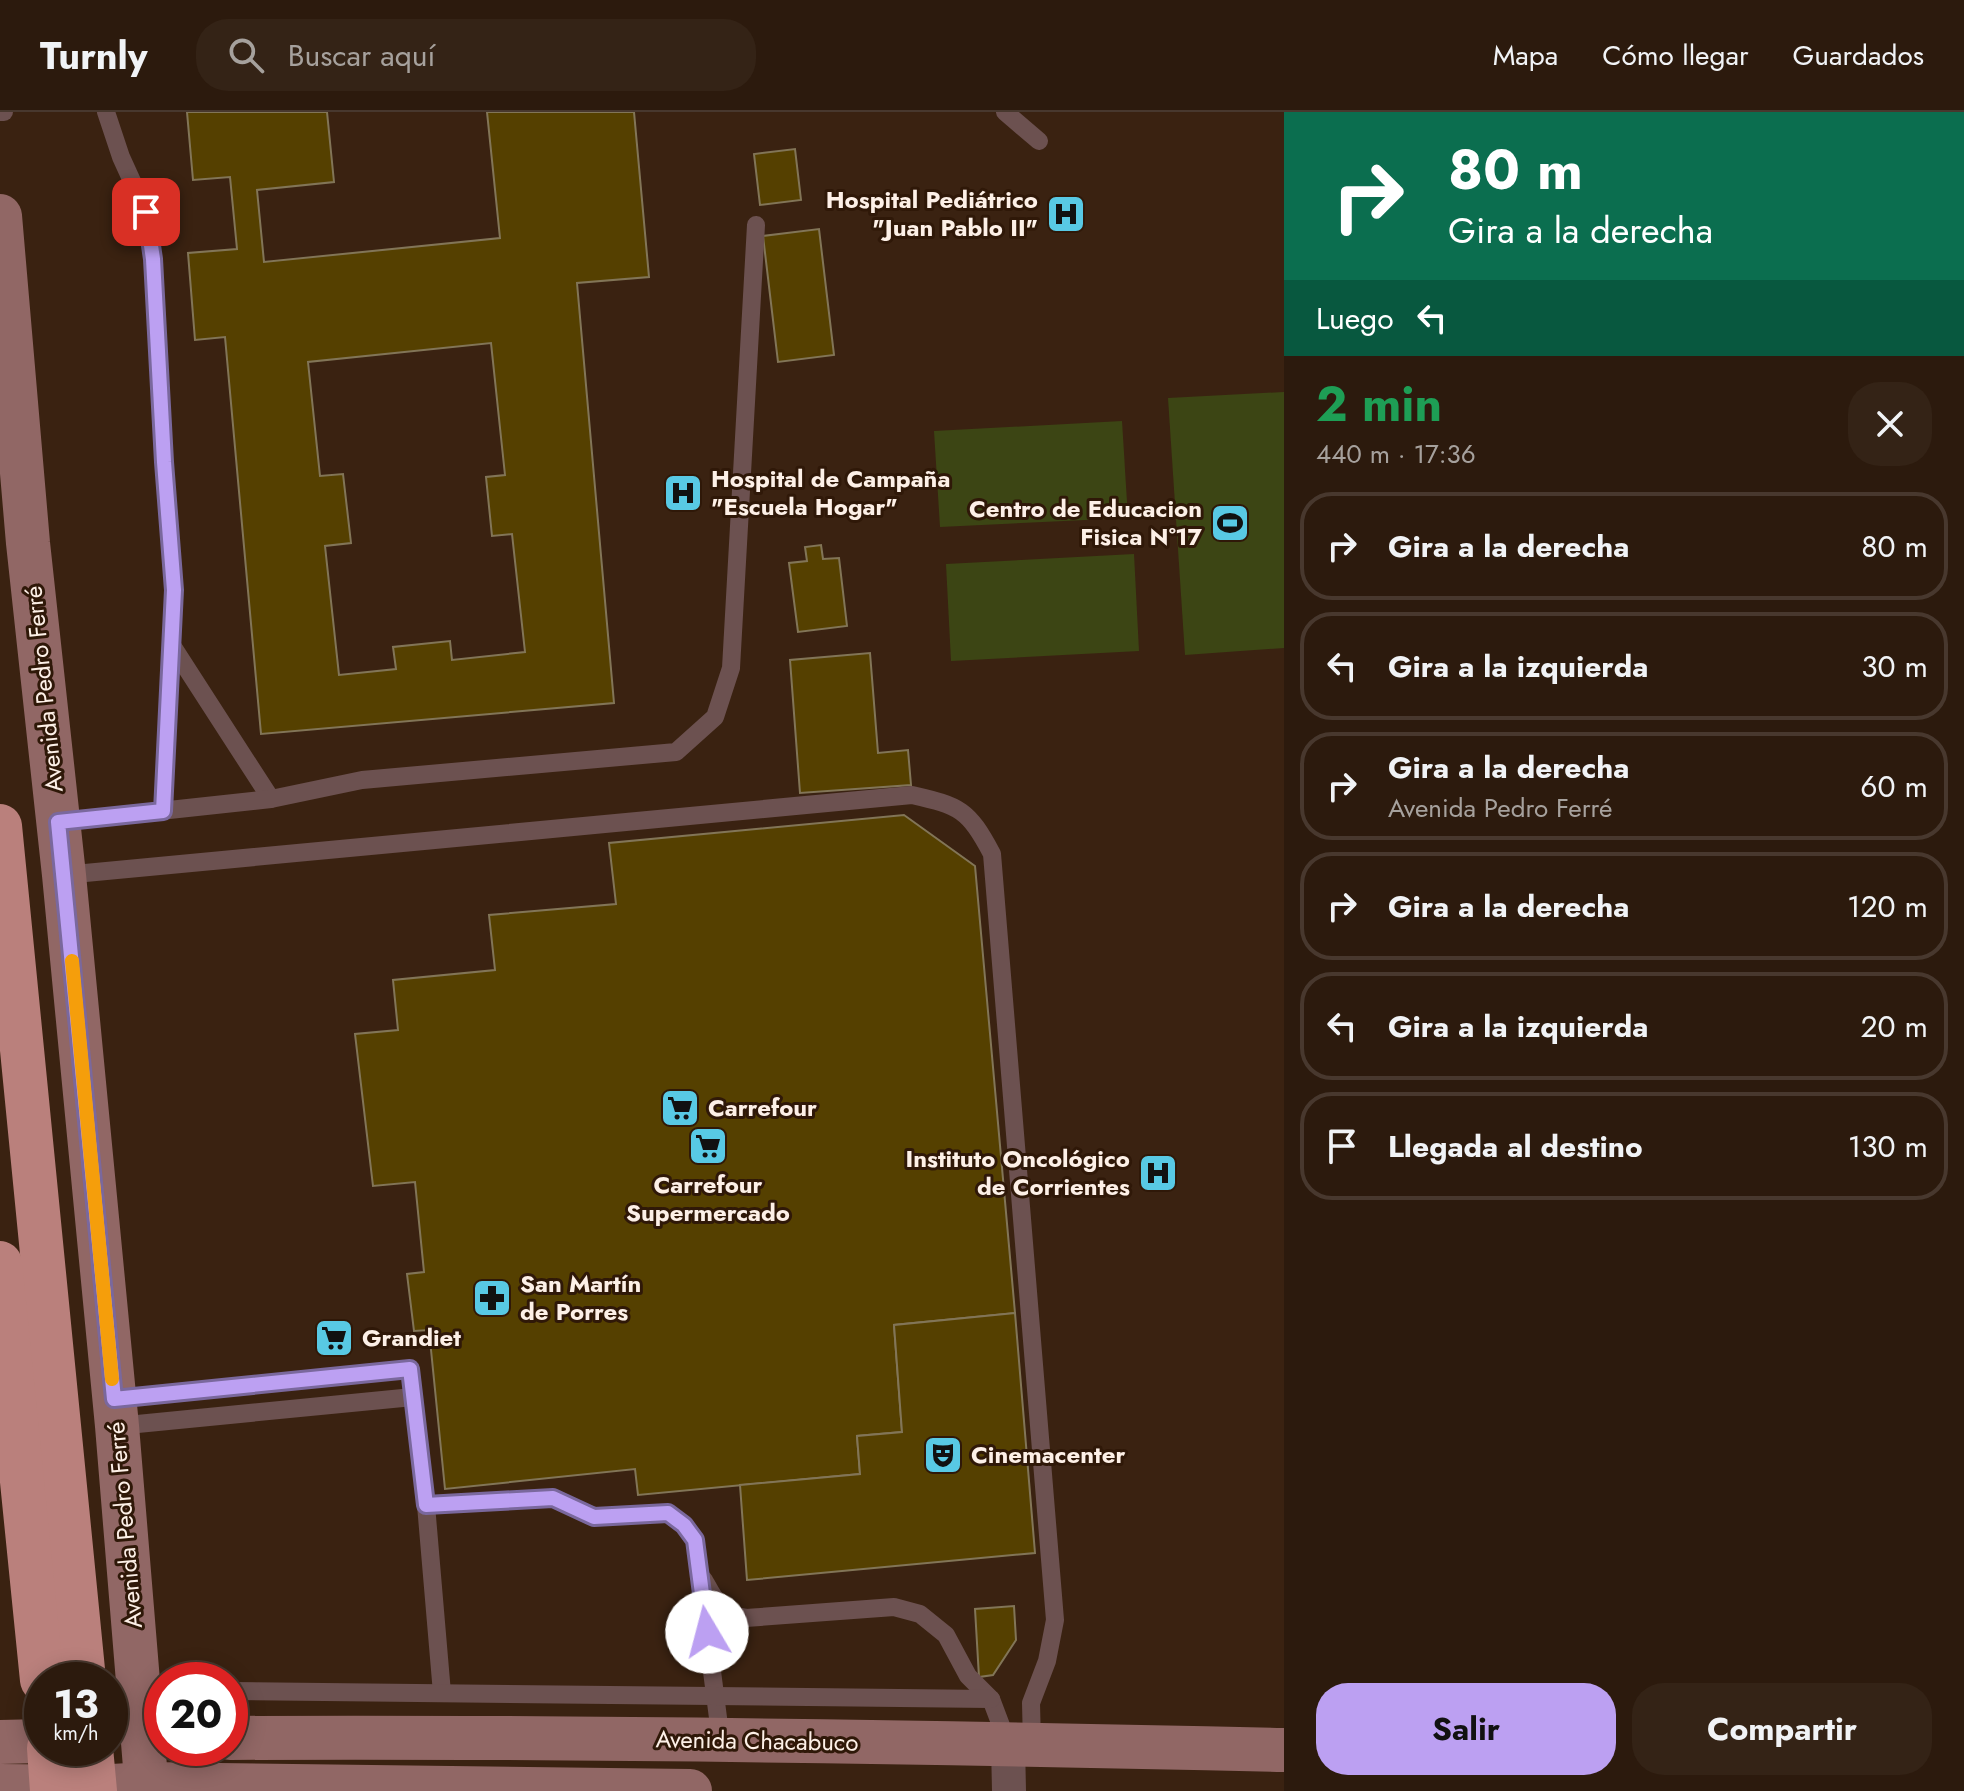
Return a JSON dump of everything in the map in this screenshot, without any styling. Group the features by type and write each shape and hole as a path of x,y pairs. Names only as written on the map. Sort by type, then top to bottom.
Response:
{"highway":[{"path":"0,826 82,1662"},
{"path":"0,1263 40,1662"}],"main road":[{"name":"Avenida Pedro Ferré","path":"0,216 14,545 64,875 116,1412 138,1739 147,1788"},
{"name":"Avenida Chacabuco","path":"248,1736 404,1715 721,1741 1284,1750"},
{"path":"0,1742 24,1741"},
{"path":"0,1786 72,1775 147,1788 690,1791"}],"street":[{"path":"1009,1791 1020,1744"}],"lane":[{"path":"106,112 121,157 146,212 153,259 174,590 163,811"},
{"path":"1005,112 1039,141"},
{"path":"58,822 271,799 362,780 676,752 715,717 731,668 756,225"},
{"path":"171,644 271,799"},
{"path":"64,875 912,795 950,804 976,824 992,854 1055,1620 1047,1661 1020,1744"},
{"path":"116,1412 410,1369 426,1505 442,1693"},
{"path":"116,1412 413,1397"},
{"path":"426,1505 553,1498 594,1517 668,1513 684,1525 695,1540 721,1741"},
{"path":"699,1569 718,1605 730,1616 746,1618 894,1607 920,1614 946,1635 968,1676 991,1699 1020,1744"},
{"path":"248,1693 404,1715 442,1693 991,1699"}],"green space":[{"name":"Centro de Educacion Fisica Nº17","path":"1284,392 1284,648 1185,655 1168,398"},
{"path":"1122,421 1128,518 940,527 934,431"},
{"path":"1134,554 1139,651 951,661 946,564"}],"building":[{"path":"187,112 327,112 334,182 257,190 264,262 500,238 487,112 634,112 649,277 577,283 614,703 261,734 225,337 195,340 188,253 237,249 230,177 193,180","holes":["491,343 505,475 486,477 492,536 512,534 525,652 452,660 450,641 393,647 396,669 339,675 325,546 351,543 343,474 320,476 308,362"]},
{"path":"795,149 801,200 760,205 754,154"},
{"path":"819,229 834,355 778,362 763,236"},
{"path":"821,545 823,559 839,558 847,626 798,632 789,563 807,561 805,547"},
{"path":"870,653 878,753 908,750 911,785 800,793 790,660"},
{"name":"Carrefour","path":"904,815 975,866 1015,1313 894,1325 902,1432 857,1436 860,1474 638,1495 635,1469 445,1489 429,1330 414,1331 407,1274 424,1272 415,1182 373,1186 355,1034 398,1030 393,980 495,970 489,915 616,904 609,843"},
{"name":"Cinemacenter","path":"1015,1313 1035,1553 747,1580 740,1485 860,1474 857,1436 902,1432 894,1325"},
{"path":"1014,1606 1016,1640 993,1675 979,1677 975,1609"}],"slow traffic":[{"path":"72,961 112,1379"}],"place":[{"name":"Hospital Pediátrico \"Juan Pablo II\"","path":"1066,214"},
{"name":"Hospital de Campaña \"Escuela Hogar\"","path":"683,493"},
{"name":"Centro de Educacion Fisica Nº17","path":"1230,523"},
{"name":"Carrefour","path":"680,1108"},
{"name":"Carrefour Supermercado","path":"708,1146"},
{"name":"Instituto Oncológico de Corrientes","path":"1158,1173"},
{"name":"San Martín de Porres","path":"492,1298"},
{"name":"Grandiet","path":"334,1338"},
{"name":"Cinemacenter","path":"943,1455"}],"route":[{"path":"146,212 153,259 174,590 163,811 58,822 114,1399 410,1369 426,1505 553,1498 594,1517 668,1513 684,1525 695,1540 707,1632"}]}
